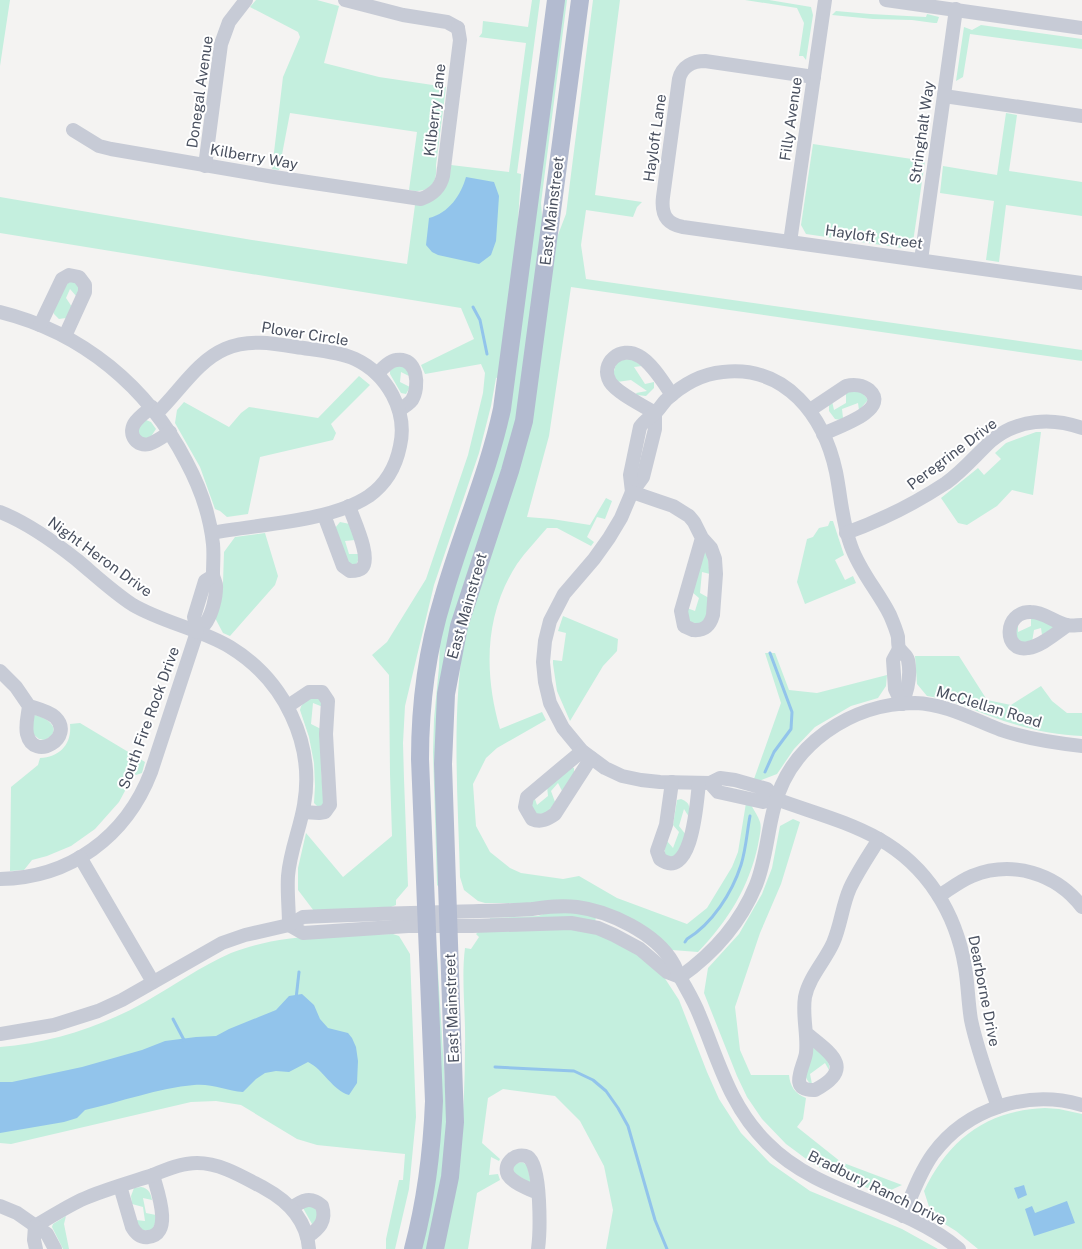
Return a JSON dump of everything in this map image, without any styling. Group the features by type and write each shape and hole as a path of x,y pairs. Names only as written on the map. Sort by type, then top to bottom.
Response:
{"main road":[{"name":"East Mainstreet","path":"413,1249 428,1180 433,1120 420,740 425,680 442,598 492,451 502,409 556,0"},
{"name":"East Mainstreet","path":"435,1249 450,1177 455,1122 443,754 445,711 454,643 510,471 524,421 580,0"}],"street":[{"name":"Donegal Avenue","path":"205,166 221,44 229,22 246,0"},
{"name":"Kilberry Lane","path":"345,0 403,15 462,25 443,176 439,188 432,194"},
{"name":"Filly Avenue","path":"790,242 825,0"},
{"path":"886,0 1082,28"},
{"name":"Stringhalt Way","path":"921,260 956,9"},
{"name":"Hayloft Lane","path":"660,222 679,79 684,60 705,61 814,77"},
{"path":"944,96 1082,116"},
{"name":"Kilberry Way","path":"73,130 104,148 414,199 421,199 432,194"},
{"name":"Hayloft Street","path":"660,222 1082,283"},
{"path":"40,325 62,279 69,275 79,277 85,285 85,292 65,336"},
{"path":"0,312 40,325 65,336 111,366 136,389 170,432 196,482 212,533"},
{"name":"Plover Circle","path":"170,432 150,444 142,444 135,440 132,433 134,425 154,410 212,356 227,348 244,343 269,343 346,356 362,363 377,374 388,387 400,410 402,441 393,468 383,483 371,494 349,506 324,515 212,533"},
{"path":"655,414 611,383 608,371 616,354 627,352 641,356 672,395"},
{"path":"377,374 396,360 402,360 412,366 416,376 415,392 409,404 400,410"},
{"path":"776,799 763,802 718,792 704,783 651,782 622,776 605,768 586,755 563,728 550,703 543,670 545,640 550,621 569,587 602,550 621,518 632,492 643,477 655,429 655,414 672,395 706,375 724,372 744,372 768,378 781,384 801,399 810,410 823,434 836,473 846,533 851,548 862,572 890,616 898,637 899,649 908,658 909,687 902,704"},
{"path":"810,410 852,384 863,386 873,395 874,404 867,413 823,434"},
{"name":"Peregrine Drive","path":"846,533 878,521 922,498 957,474 993,440 1006,432 1030,423 1044,421 1082,428"},
{"path":"632,492 662,502 681,511 694,522 702,538 711,548 715,559 716,574 711,622 703,629 693,630 684,626 681,611 702,538"},
{"path":"324,515 343,566 350,571 359,570 364,563 365,553 349,506"},
{"name":"Night Heron Drive","path":"0,512 22,522 50,540 134,605 154,616 224,643 246,658 269,679 288,706 305,756 306,783 303,812 291,854 288,877 290,925"},
{"name":"South Fire Rock Drive","path":"0,879 44,874 60,868 100,844 130,813 143,791 151,772 197,632 194,617 205,581 213,576 212,533"},
{"path":"0,671 16,687 29,706"},
{"path":"288,706 313,691 322,692 328,701 326,734 330,805 324,812 303,812"},
{"name":"McClellan Road","path":"680,977 714,950 733,926 749,901 762,869 776,799 792,767 807,748 823,734 854,715 876,708 902,704 930,705 945,708 1020,736 1047,742 1082,746"},
{"path":"586,755 555,814 540,821 532,819 525,807 527,797 586,755"},
{"path":"672,782 666,825 657,851 660,859 669,863 673,863 681,858 688,845 704,783"},
{"name":"Dearborne Drive","path":"776,799 854,827 879,839 912,863 939,896 951,918 960,946 965,967 973,1027 998,1107"},
{"path":"806,1033 804,1012 809,986 838,932 850,889 879,839"},
{"path":"80,857 153,982"},
{"path":"939,896 972,876 990,870 1009,868 1048,878 1067,890 1082,907"},
{"path":"0,1034 33,1030 76,1019 107,1007 222,943 245,935 290,925 303,917 427,918 580,924 598,928 619,937 640,950 667,972 680,977"},
{"name":"Bradbury Ranch Drive","path":"680,977 696,1005 732,1097 750,1124 766,1143 787,1161 813,1178 932,1230 959,1249"},
{"path":"903,1216 924,1169 940,1145 961,1126 980,1114 1018,1101 1036,1099 1061,1100 1082,1105"},
{"path":"35,1226 72,1204 153,1174 189,1163 214,1165 234,1172 282,1199 292,1208 301,1222 308,1243"},
{"path":"120,1186 132,1228 139,1236 154,1235 160,1231 162,1219 153,1174"},
{"path":"538,1193 540,1218 538,1249"},
{"path":"292,1208 306,1199 313,1200 322,1206 324,1218 308,1243"},
{"path":"0,1206 16,1213 48,1234 55,1249"},
{"path":"35,1226 34,1240 36,1249"}],"green space":[{"path":"0,0 10,0 0,66"},
{"path":"256,0 317,0 339,6 324,63 379,77 446,87 436,172 433,183 430,186 422,191 409,190 417,132 290,113 279,170 272,169 283,77 300,37 298,32 250,7"},
{"path":"532,0 540,0 517,173 521,174 516,252 500,377 496,378 479,453 434,585 405,706 403,743 408,886 396,900 396,905 391,907 314,911 298,890 298,868 306,833 343,877 392,836 389,675 372,655 387,642 426,579 468,455 483,393 485,373 481,364 425,374 421,365 474,339 461,308 0,233 0,197 407,264 415,205 437,195 445,188 451,165 509,172 526,43 479,37 482,33 483,21 528,27"},
{"path":"563,0 567,0 541,203 543,230 514,433 460,596 439,887 437,885 433,752 440,641 446,610 476,519"},
{"path":"593,0 620,0 595,195 642,202 637,207 633,217 586,210 581,245 586,279 1082,350 1082,361 571,287 549,436 527,517 590,525 606,498 612,501 605,519 597,517 587,537 594,542 591,546 557,528 547,528 520,559 506,583 498,603 490,645 491,687 500,729 542,712 546,720 497,748 486,758 473,784 476,826 490,852 510,868 521,873 563,879 579,876 617,898 687,924 707,908 732,867 738,852 746,803 751,805 761,827 749,875 728,916 698,952 672,950 661,939 634,921 519,903 485,903 478,901 464,890 460,877 456,755 458,693 465,632 509,497 556,240 566,214"},
{"path":"745,0 769,0 811,7 813,15 806,60 803,56 799,56 804,23 797,8"},
{"path":"836,11 926,17 927,14 939,17 937,23 934,23 832,15"},
{"path":"981,25 1082,39 1082,49 970,34 963,77 956,81 964,27 972,30"},
{"path":"1006,113 1017,115 1009,171 1082,182 1082,216 1006,205 999,262 986,260 994,201 940,193 943,166 997,175"},
{"path":"813,144 925,161 913,242 907,248 806,234 801,225"},
{"path":"72,281 79,284 77,297 70,289 66,298 72,307 66,318 59,319 53,311 64,285"},
{"path":"632,359 642,366 634,367 645,384 654,382 654,388 646,396 637,395 636,393 647,391 631,380 617,382 615,379 614,371 618,360"},
{"path":"397,365 406,368 411,377 401,372 400,382 410,387 406,394 401,393 390,374 390,371"},
{"path":"359,376 370,385 331,424 336,433 333,440 260,457 248,514 227,517 215,509 200,467 175,423 177,410 184,402 229,427 249,407 318,418"},
{"path":"846,391 862,392 868,400 859,410 858,403 842,409 843,418 841,420 835,419 829,411 829,403 832,401 834,410 846,403"},
{"path":"146,420 151,422 156,429 150,438 146,439 139,436 138,426"},
{"path":"1041,432 1033,495 1012,490 997,506 967,525 958,523 941,498 978,468 984,475 1001,459 995,453 1006,443"},
{"path":"830,521 833,521 844,555 835,560 845,580 853,576 856,583 805,604 797,582 807,539 813,537 819,528 828,526"},
{"path":"340,522 350,524 355,540 345,541 349,554 359,554 360,556 356,565 349,566 335,528"},
{"path":"265,533 278,576 275,585 230,636 223,633 214,616 223,583 224,552 235,537"},
{"path":"704,551 707,554 710,574 702,572 700,593 709,598 707,618 701,624 689,622 687,608 695,611 699,598 692,592"},
{"path":"563,616 618,639 617,651 603,666 570,721 557,691 553,664 553,660 562,661 566,633 558,631"},
{"path":"1031,617 1053,624 1053,628 1042,635 1041,628 1034,630 1032,642 1023,643 1016,637 1016,625 1018,625 1018,632 1031,626"},
{"path":"765,653 775,653 789,690 817,693 887,675 886,686 878,698 851,706 815,727 794,749 777,774 759,781 754,779 781,703"},
{"path":"915,656 959,656 987,700 1011,705 1041,686 1052,701 1067,713 1082,713 1082,736 1059,734 1024,727 952,702 927,696 917,684"},
{"path":"320,697 323,707 313,703 311,724 321,729 321,769 324,805 318,807 314,803 314,763 309,737 300,710 305,702"},
{"path":"33,716 45,719 54,728 51,736 45,740 39,739 33,734"},
{"path":"80,723 145,762 142,773 133,776 119,802 95,829 71,846 32,860 24,870 10,871 11,787 38,765 40,758 59,752 69,738 70,724"},
{"path":"571,767 574,768 574,773 562,791 558,783 551,791 555,802 551,809 545,813 535,814 532,810 531,799 534,796 537,805 548,796 547,786"},
{"path":"681,799 687,802 690,811 689,817 684,809 679,826 686,835 673,858 665,855 664,844 667,841 673,848 679,832 673,825 677,800"},
{"path":"793,819 800,822 781,884 760,933 735,1007 740,1050 751,1075 789,1075 794,1089 806,1098 803,1119 797,1127 841,1162 902,1185 882,1194 813,1164 786,1144 762,1119 747,1097 737,1076 704,993 708,968 739,934 762,894 772,868 780,826"},
{"path":"556,909 596,917 595,922 490,921 490,918 538,916"},
{"path":"555,926 596,933 638,954 664,977 679,1000 719,1099 741,1133 770,1163 810,1191 902,1229 938,1249 606,1249 613,1210 604,1166 580,1121 555,1096 503,1089 488,1098 482,1143 500,1159 499,1161 491,1157 489,1175 498,1174 500,1180 477,1193 468,1249 443,1249 457,1174 462,1123 465,1072 463,972 465,948 471,949 479,937 476,934 479,931"},
{"path":"393,934 399,936 410,954 416,1117 409,1189 395,1249 386,1249 386,1239 399,1180 403,1180 405,1154 317,1145 297,1139 241,1105 216,1101 191,1102 11,1144 0,1143 0,1047 56,1038 111,1019 145,1002 209,964 250,946 311,936"},
{"path":"437,956 447,1117 444,1166 428,1249 421,1249"},
{"path":"812,1046 824,1056 829,1070 825,1063 810,1074 811,1084 807,1080 805,1071"},
{"path":"1045,1108 1082,1114 1082,1249 978,1249 956,1231 932,1216 924,1191 945,1157 958,1143 972,1131 1005,1115 1024,1110"},
{"path":"522,1162 527,1165 531,1183 513,1173 514,1164"},
{"path":"141,1187 147,1190 152,1197 152,1200 143,1198 146,1213 156,1215 157,1220 152,1230 146,1231 142,1229 136,1220 145,1221 143,1207 132,1204 131,1196 134,1188"},
{"path":"303,1207 314,1207 319,1214 313,1224 312,1224"},
{"path":"66,1216 64,1224 69,1249 63,1249 52,1227 53,1224"}],"water":[{"path":"466,177 494,182 499,196 496,241 491,255 479,264 438,255 432,252 426,245 429,218 448,208 457,197"},
{"path":"302,994 314,1005 320,1019 328,1028 348,1033 352,1038 356,1047 358,1061 357,1083 349,1095 338,1089 308,1062 289,1072 276,1071 265,1073 243,1092 207,1085 181,1087 153,1092 85,1110 77,1118 64,1122 0,1133 0,1082 12,1082 82,1067 142,1050 165,1041 216,1036 276,1010 289,996"},
{"path":"1024,1185 1027,1195 1018,1199 1014,1188"},
{"path":"1067,1201 1075,1223 1034,1236 1025,1209 1032,1206 1035,1213"}],"waterway":[{"path":"473,307 480,320 487,354"},
{"path":"765,772 774,752 791,729 792,712 770,653"},
{"path":"685,942 705,925 727,897 743,859 750,816"},
{"path":"296,999 299,972"},
{"path":"173,1019 184,1040"},
{"path":"495,1067 574,1071 593,1080 606,1091 628,1126 655,1220 667,1249"}]}
